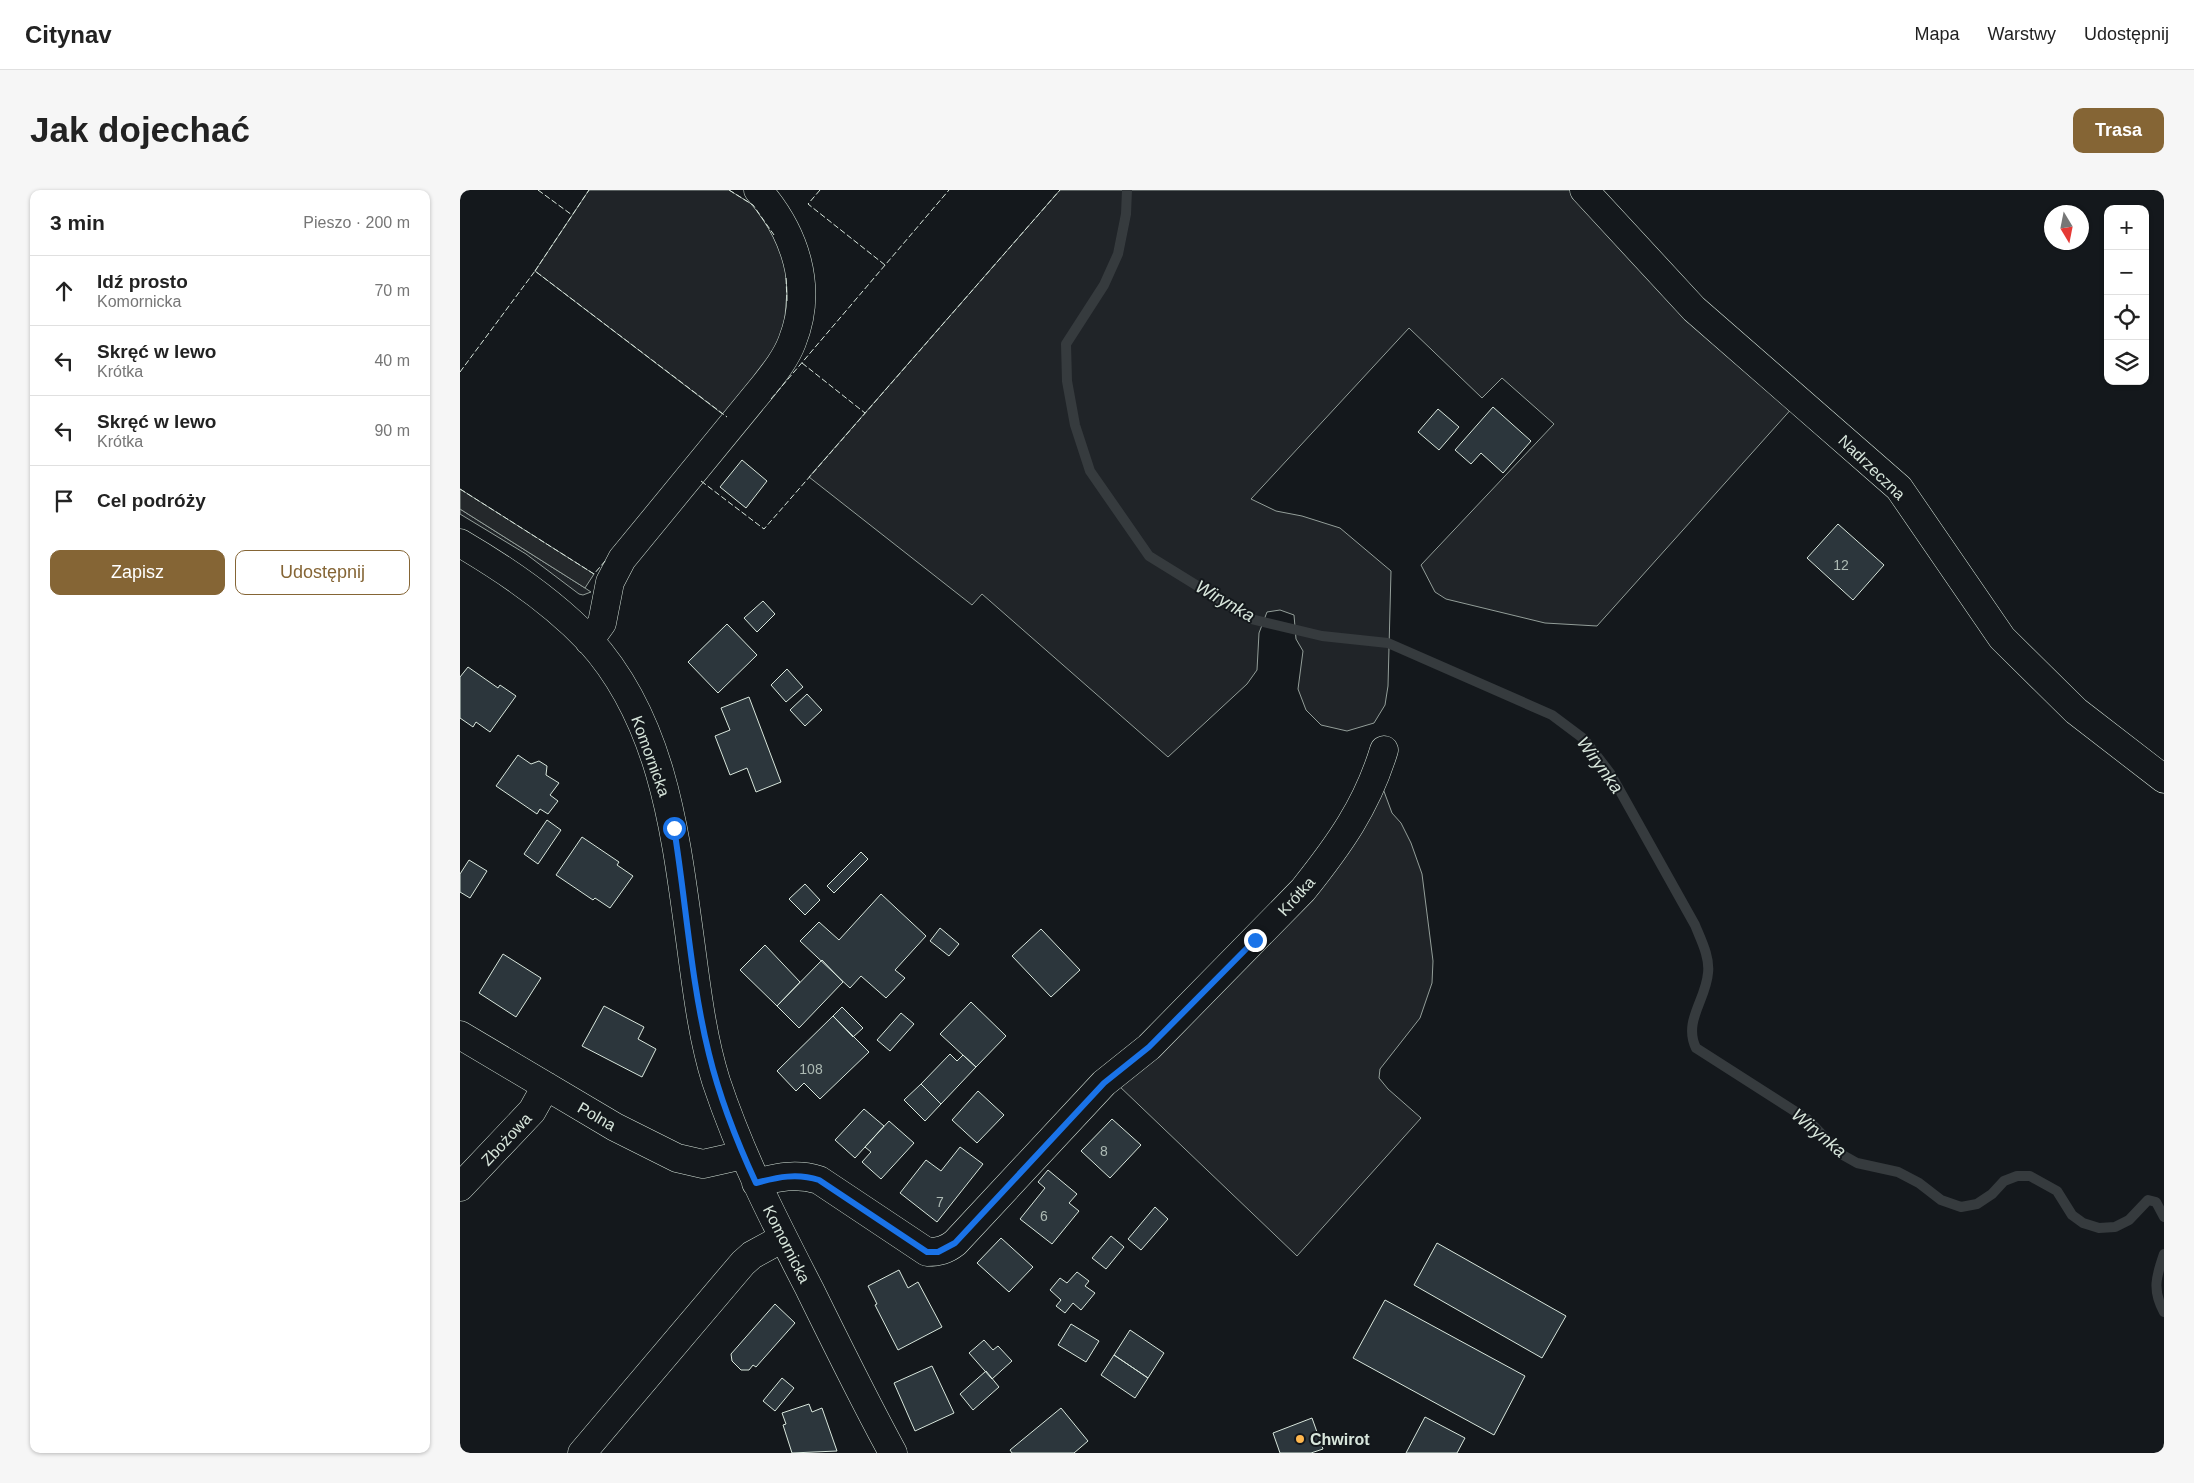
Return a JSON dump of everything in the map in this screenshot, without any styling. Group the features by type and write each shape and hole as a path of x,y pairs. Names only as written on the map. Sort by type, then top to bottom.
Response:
{"street":[{"path":"590,641 602,623 610,582 622,559 779,366 792,342 798,320 801,292 799,267 793,245 783,222 758,190"},
{"name":"Nadrzeczna","path":"1584,190 1694,310 1899,488 2002,638 2076,711 2164,779"},
{"name":"Komornicka","path":"460,543 534,591 590,641 620,682 632,703 644,729 662,779 677,846 705,1037 716,1078 743,1155 756,1183 893,1453"},
{"name":"Krótka","path":"756,1183 789,1176 809,1177 819,1180 927,1252 938,1252 947,1249 955,1243 1104,1083 1149,1047 1303,890 1330,856 1356,818 1368,795 1384,750"},
{"name":"Polna","path":"460,1035 648,1145 686,1162 703,1164 743,1155"},
{"name":"Zbożowa","path":"460,1187 532,1110 546,1086"},
{"path":"582,1453 736,1271 752,1255 783,1238"}],"shaded area":[{"path":"589,190 729,190 753,205 765,220 783,255 786,271 787,291 784,330 779,348 729,419 535,271"},
{"path":"1060,190 1573,190 1794,406 1597,626 1545,623 1446,599 1435,592 1421,565 1554,424 1502,378 1482,398 1409,328 1251,499 1276,511 1302,516 1340,528 1391,571 1388,686 1385,705 1374,723 1347,731 1321,725 1306,710 1298,689 1303,651 1296,639 1294,615 1280,610 1267,612 1259,633 1257,670 1247,684 1168,757 982,594 972,605 809,477"},
{"path":"460,489 594,574 585,588 460,509"},
{"path":"460,509 591,592 583,595 579,594 526,554 460,514"},
{"path":"1382,786 1392,813 1401,823 1411,843 1422,874 1433,961 1432,983 1420,1018 1380,1069 1379,1078 1388,1089 1421,1118 1297,1256 1117,1084"}],"building":[{"path":"1493,407 1531,441 1503,473 1481,453 1471,464 1455,450"},
{"path":"1438,409 1459,427 1439,450 1418,432"},
{"path":"742,460 767,481 746,508 720,487"},
{"path":"1838,524 1884,565 1853,600 1807,558"},
{"path":"763,601 775,614 757,632 744,618"},
{"path":"727,624 757,655 718,693 688,662"},
{"path":"468,667 498,688 500,685 516,696 490,732 476,722 473,727 460,718 460,677"},
{"path":"787,669 803,687 786,702 771,685"},
{"path":"807,694 822,710 805,726 790,710"},
{"path":"749,697 781,782 756,792 747,768 730,775 715,736 730,730 721,708"},
{"path":"518,755 531,764 539,761 547,766 546,775 559,783 550,795 558,801 548,814 540,809 537,814 496,786"},
{"path":"547,820 561,830 538,864 524,854"},
{"path":"582,837 619,862 617,865 633,876 610,908 595,898 593,900 556,875"},
{"path":"861,852 868,859 834,893 827,886"},
{"path":"469,860 487,871 470,898 460,892 460,874"},
{"path":"805,884 820,900 805,915 789,899"},
{"path":"881,894 926,936 895,970 905,978 886,998 861,976 850,988 800,941 819,922 839,940"},
{"path":"940,928 959,944 949,956 930,941"},
{"path":"1041,929 1080,970 1051,997 1012,956"},
{"path":"765,945 800,982 777,1006 740,970"},
{"path":"503,954 541,978 516,1017 479,993"},
{"path":"822,960 843,982 799,1028 777,1006"},
{"path":"971,1002 1006,1036 976,1067 940,1034"},
{"path":"604,1006 644,1027 638,1039 656,1049 642,1077 582,1046"},
{"path":"842,1007 863,1028 853,1037 833,1016"},
{"path":"901,1013 914,1024 890,1051 877,1040"},
{"path":"833,1016 869,1052 820,1099 804,1083 796,1091 777,1071"},
{"path":"950,1054 957,1061 963,1055 976,1067 941,1104 921,1084"},
{"path":"921,1084 941,1104 925,1121 904,1100"},
{"path":"978,1091 1004,1115 977,1143 952,1120"},
{"path":"864,1109 884,1126 855,1158 835,1140"},
{"path":"1112,1119 1141,1145 1110,1178 1081,1151"},
{"path":"889,1121 914,1143 881,1179 862,1162 871,1152 865,1147"},
{"path":"960,1147 983,1164 937,1222 900,1193 926,1160 941,1171"},
{"path":"1048,1170 1077,1194 1069,1203 1079,1211 1052,1244 1020,1219 1045,1188 1038,1182"},
{"path":"1155,1207 1168,1219 1141,1250 1128,1239"},
{"path":"1111,1236 1124,1247 1106,1269 1092,1258"},
{"path":"1001,1238 1033,1267 1009,1292 977,1263"},
{"path":"1437,1243 1566,1316 1542,1358 1414,1285"},
{"path":"899,1270 908,1288 918,1282 942,1327 898,1350 875,1305 877,1304 868,1286"},
{"path":"1077,1272 1089,1281 1085,1286 1095,1293 1081,1310 1073,1303 1065,1313 1056,1306 1061,1300 1050,1290 1060,1278 1067,1283"},
{"path":"1385,1300 1525,1376 1494,1435 1353,1358"},
{"path":"775,1304 795,1323 756,1367 753,1365 749,1370 741,1370 732,1361 731,1354"},
{"path":"1071,1324 1099,1341 1086,1362 1058,1345"},
{"path":"1130,1330 1164,1353 1148,1378 1114,1355"},
{"path":"984,1340 993,1350 998,1346 1012,1361 992,1379 969,1353"},
{"path":"1114,1355 1148,1378 1135,1398 1101,1375"},
{"path":"932,1366 954,1413 915,1431 894,1383"},
{"path":"986,1371 999,1387 973,1410 960,1394"},
{"path":"782,1378 794,1388 775,1411 763,1401"},
{"path":"809,1404 812,1412 822,1408 837,1451 792,1453 783,1425 786,1424 782,1413"},
{"path":"1061,1408 1088,1441 1074,1453 1012,1453 1010,1450"},
{"path":"1425,1417 1465,1438 1457,1453 1406,1453"},
{"path":"1312,1418 1323,1449 1311,1453 1280,1453 1273,1433"}],"waterway":[{"name":"Wirynka","path":"1127,190 1126,214 1118,254 1104,285 1066,344 1067,381 1075,425 1090,471 1149,556 1251,619 1322,636 1388,643 1552,715 1584,739 1610,773 1695,925 1704,949 1708,961 1708,973 1692,1029 1696,1048 1807,1119 1841,1154 1857,1163 1898,1172 1919,1183 1941,1200 1961,1207 1977,1204 1992,1194 2004,1181 2017,1176 2030,1176 2057,1191 2072,1215 2083,1223 2099,1228 2115,1227 2129,1220 2148,1200 2156,1202 2164,1217"},
{"name":"Wirynka","path":"2164,1254 2156,1283 2158,1297 2164,1312"}],"fence":[{"path":"538,190 572,215"},
{"path":"535,271 589,190"},
{"path":"729,190 753,205 774,235"},
{"path":"820,190 808,204 885,265"},
{"path":"771,399 949,190"},
{"path":"701,481 764,529 1060,190"},
{"path":"460,372 535,271 727,417"},
{"path":"786,278 787,301"},
{"path":"802,363 865,413"},
{"path":"460,489 594,574 606,560"}],"place":[{"name":"Chwirot","path":"1300,1439"}],"route":[{"path":"674,828 703,1028 716,1078 733,1130 756,1183 789,1176 809,1177 819,1180 927,1252 938,1252 947,1249 955,1243 1104,1083 1149,1047 1255,940"}]}
